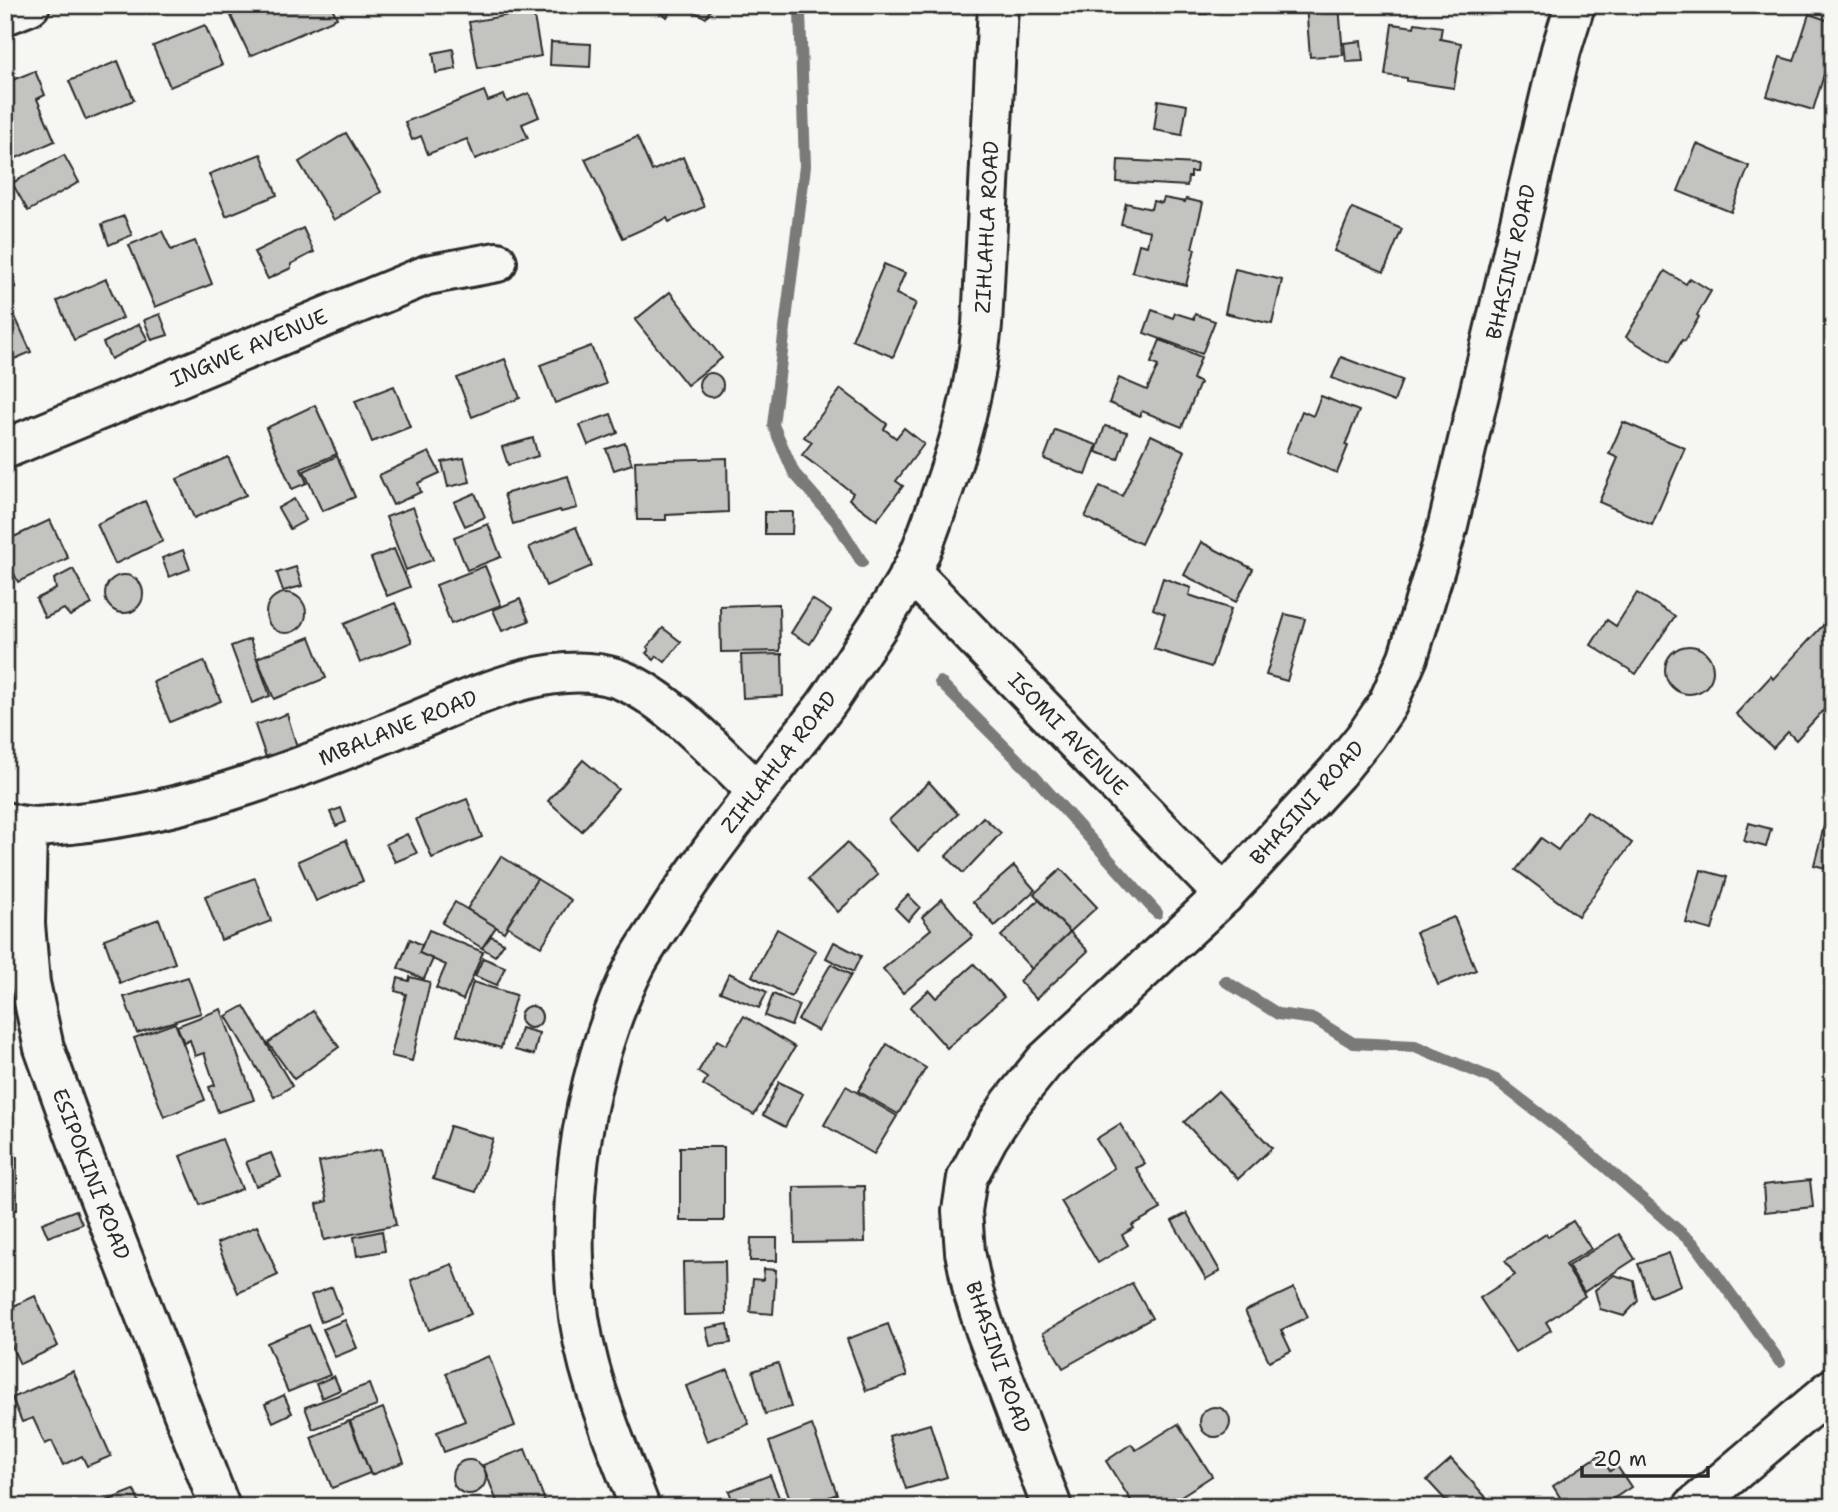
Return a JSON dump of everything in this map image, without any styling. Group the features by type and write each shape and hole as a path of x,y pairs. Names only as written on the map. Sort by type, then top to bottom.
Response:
{"street":[{"path":"5,15 30,5"},
{"name":"ZIHLAHLA ROAD","path":"640,1507 589,1364 578,1298 575,1241 576,1168 588,1101 607,1028 636,963 696,869 756,790 823,709 911,572 962,439 977,374 982,325 998,5"},
{"name":"BHASINI ROAD","path":"1052,1507 973,1291 965,1252 962,1211 967,1178 988,1138 1011,1103 1045,1061 1224,895 1366,736 1387,705 1408,657 1447,529 1561,50 1575,5"},
{"name":"INGWE AVENUE","path":"5,449 427,275 497,262"},
{"name":"ISOMI AVENUE","path":"911,572 1224,895"},
{"name":"MBALANE ROAD","path":"16,825 126,816 215,795 356,746 486,693 554,674 582,673 613,677 636,686 660,701 756,790"},
{"name":"ESIPOKINI ROAD","path":"16,825 30,984 44,1048 80,1148 220,1507"},
{"path":"1693,1507 1833,1388"}],"building":[{"path":"252,5 331,5 337,18 250,56 231,16"},
{"path":"656,5 673,5 667,17 654,9"},
{"path":"690,5 713,5 706,18 688,8"},
{"path":"1184,5 1208,5 1207,14 1183,14"},
{"path":"1306,5 1339,5 1343,55 1310,57"},
{"path":"533,11 541,56 478,68 469,22"},
{"path":"1809,14 1833,22 1833,46 1813,110 1767,96 1780,57 1794,61"},
{"path":"1415,23 1442,27 1440,39 1461,43 1454,88 1385,75 1392,24 1414,27"},
{"path":"205,25 222,65 170,87 153,46"},
{"path":"1361,41 1363,61 1346,62 1344,43"},
{"path":"551,42 591,44 590,67 550,65"},
{"path":"453,49 456,69 436,73 433,53"},
{"path":"118,61 134,100 86,120 69,81"},
{"path":"35,71 45,95 37,99 55,141 5,163 5,83"},
{"path":"484,91 488,101 504,95 507,102 529,93 539,117 522,124 528,138 475,159 467,139 428,154 421,136 412,140 405,122"},
{"path":"1158,100 1187,105 1182,135 1154,130"},
{"path":"346,133 381,192 334,220 299,162"},
{"path":"637,137 652,171 683,157 704,207 669,222 667,218 623,238 585,159"},
{"path":"1697,144 1749,166 1731,212 1678,191"},
{"path":"261,154 277,195 226,216 209,174"},
{"path":"64,155 79,182 28,211 12,183"},
{"path":"1118,160 1197,164 1196,172 1191,172 1191,177 1188,177 1187,186 1117,182"},
{"path":"1164,198 1203,203 1186,285 1132,272 1139,244 1147,246 1150,231 1121,224 1126,203 1151,209 1153,201 1162,203"},
{"path":"1352,208 1402,229 1384,272 1334,251"},
{"path":"124,216 132,235 109,245 102,224"},
{"path":"303,228 314,252 291,264 291,268 268,279 254,252"},
{"path":"162,231 171,250 195,241 212,284 155,307 129,245"},
{"path":"884,264 905,273 896,294 916,303 893,357 852,340"},
{"path":"1235,269 1282,280 1272,324 1225,313"},
{"path":"1665,271 1686,284 1690,278 1711,291 1685,341 1682,340 1669,363 1626,337"},
{"path":"9,273 16,287 5,292 5,274"},
{"path":"106,279 123,318 74,340 57,301"},
{"path":"670,292 722,358 687,385 635,320"},
{"path":"1152,310 1173,318 1175,313 1194,319 1195,314 1215,321 1202,354 1144,333"},
{"path":"13,312 31,352 5,363 5,315"},
{"path":"160,314 168,335 152,340 144,320"},
{"path":"139,324 148,340 111,359 103,343"},
{"path":"1160,340 1201,357 1193,379 1200,383 1182,427 1142,411 1140,416 1109,403 1119,378 1147,390 1158,366 1151,363"},
{"path":"591,346 606,384 555,403 540,365"},
{"path":"1341,357 1402,380 1394,402 1332,378"},
{"path":"505,359 520,398 472,417 457,378"},
{"path":"711,373 720,376 723,385 720,394 711,397 702,394 699,385 702,376"},
{"path":"394,386 410,427 372,442 355,401"},
{"path":"841,389 887,424 884,429 896,438 904,428 924,444 896,481 903,486 877,520 849,499 853,493 802,455 812,442 804,437"},
{"path":"1321,396 1359,411 1337,473 1286,452 1302,411 1313,416"},
{"path":"315,405 337,454 301,469 307,483 292,489 266,428"},
{"path":"611,414 618,433 588,445 580,425"},
{"path":"1623,422 1685,448 1652,525 1599,502 1618,458 1609,454"},
{"path":"1105,426 1127,432 1118,459 1096,452"},
{"path":"1055,430 1097,445 1086,475 1044,459"},
{"path":"1151,435 1185,451 1141,544 1085,517 1100,486 1122,496"},
{"path":"533,438 538,456 508,465 502,447"},
{"path":"625,443 632,464 614,470 606,449"},
{"path":"429,452 440,473 418,483 421,492 393,505 379,475"},
{"path":"337,456 355,497 322,511 304,471"},
{"path":"228,457 246,495 194,518 177,479"},
{"path":"464,458 470,482 448,487 442,462"},
{"path":"727,458 728,512 666,515 666,520 637,520 635,461"},
{"path":"568,476 577,508 561,512 560,510 513,524 504,494"},
{"path":"475,493 485,517 465,526 454,502"},
{"path":"294,499 306,520 290,529 278,508"},
{"path":"145,501 163,541 115,564 97,524"},
{"path":"413,507 433,560 406,570 386,517"},
{"path":"765,512 793,512 792,534 765,534"},
{"path":"50,520 68,558 18,582 5,555 5,541"},
{"path":"488,524 501,557 467,570 454,537"},
{"path":"576,527 592,566 546,586 529,547"},
{"path":"1201,542 1253,569 1236,602 1184,575"},
{"path":"394,549 410,587 387,596 371,558"},
{"path":"183,550 190,569 169,577 162,558"},
{"path":"485,566 501,605 451,624 436,585"},
{"path":"296,567 302,586 283,591 277,573"},
{"path":"73,569 92,604 70,616 64,609 45,618 36,599 56,589 54,579"},
{"path":"124,575 137,581 143,594 137,607 124,613 111,607 105,594 111,581"},
{"path":"1163,578 1191,588 1189,595 1231,609 1211,667 1154,649 1165,614 1153,609"},
{"path":"286,593 294,594 300,599 305,605 305,621 300,627 294,632 286,633 278,632 272,627 267,621 266,613 267,605 272,599 278,594"},
{"path":"1637,593 1675,616 1636,674 1591,645 1607,620 1616,626"},
{"path":"520,599 529,621 502,631 493,610"},
{"path":"812,599 831,611 810,644 791,633"},
{"path":"395,603 412,642 360,663 344,624"},
{"path":"779,604 780,651 721,652 720,606"},
{"path":"1285,614 1305,619 1287,681 1266,675"},
{"path":"1827,621 1833,626 1833,700 1796,740 1788,732 1773,748 1736,714"},
{"path":"663,628 681,642 665,662 657,656 654,660 646,653 649,650 647,647"},
{"path":"310,637 326,678 274,699 257,658"},
{"path":"250,639 270,696 252,703 231,646"},
{"path":"1689,646 1698,647 1706,653 1712,661 1712,679 1706,687 1698,693 1689,694 1680,693 1672,687 1666,679 1665,670 1666,661 1672,653 1680,647"},
{"path":"782,654 783,696 743,698 741,655"},
{"path":"204,661 221,701 170,722 153,682"},
{"path":"287,714 297,747 266,757 255,725"},
{"path":"583,760 618,789 582,831 548,801"},
{"path":"929,782 958,814 918,851 889,820"},
{"path":"467,799 482,837 432,858 416,819"},
{"path":"341,808 346,822 336,826 330,812"},
{"path":"1587,811 1632,843 1578,916 1516,870 1541,838 1558,850"},
{"path":"983,817 1001,833 963,873 946,856"},
{"path":"1825,822 1833,824 1833,870 1814,865"},
{"path":"1749,823 1771,829 1766,847 1744,841"},
{"path":"407,834 417,853 395,862 386,844"},
{"path":"346,840 363,881 316,901 298,861"},
{"path":"847,843 878,875 838,912 808,879"},
{"path":"501,856 537,879 504,932 467,909"},
{"path":"1014,866 1035,890 995,926 973,902"},
{"path":"1061,869 1097,907 1070,932 1034,894"},
{"path":"1701,870 1727,877 1712,930 1686,923"},
{"path":"255,878 271,921 221,940 205,896"},
{"path":"537,879 571,900 541,947 507,926"},
{"path":"908,895 920,907 908,921 895,908"},
{"path":"942,899 973,936 903,993 883,969 931,929 922,917"},
{"path":"1039,900 1070,932 1032,969 1001,936"},
{"path":"455,902 496,927 482,948 442,923"},
{"path":"1454,917 1476,970 1438,985 1416,932"},
{"path":"159,919 175,963 120,983 104,939"},
{"path":"777,929 816,951 791,997 752,976"},
{"path":"429,930 483,952 463,1000 436,988 446,965 419,953"},
{"path":"1070,932 1088,951 1036,999 1019,981"},
{"path":"491,936 504,943 495,956 482,948"},
{"path":"410,939 422,945 419,953 433,959 424,979 398,968"},
{"path":"834,942 861,956 853,972 826,958"},
{"path":"483,958 505,967 497,985 475,976"},
{"path":"831,964 851,975 818,1031 798,1020"},
{"path":"974,964 1004,997 947,1048 910,1007 929,990 936,998"},
{"path":"729,973 767,992 759,1008 720,992"},
{"path":"188,977 201,1013 137,1033 124,997"},
{"path":"410,977 430,982 412,1061 391,1056 406,994 395,991 398,978 409,981"},
{"path":"473,982 516,995 501,1048 457,1035"},
{"path":"773,994 799,1005 791,1026 765,1016"},
{"path":"244,1006 292,1086 274,1097 226,1016"},
{"path":"531,1006 539,1009 542,1017 539,1025 531,1028 523,1025 520,1017 523,1009"},
{"path":"221,1009 254,1100 218,1112 209,1087 215,1085 204,1053 195,1056 190,1040 184,1043 177,1026"},
{"path":"313,1011 339,1047 294,1079 268,1043"},
{"path":"744,1016 795,1047 754,1115 703,1085 707,1078 698,1072 717,1040 726,1045"},
{"path":"175,1023 205,1100 164,1117 134,1038"},
{"path":"521,1028 539,1033 534,1055 515,1050"},
{"path":"887,1044 926,1068 898,1114 858,1091"},
{"path":"5,1075 12,1128 5,1128"},
{"path":"779,1082 803,1094 785,1127 763,1115"},
{"path":"846,1086 897,1116 874,1154 824,1125"},
{"path":"1218,1091 1272,1148 1238,1179 1184,1122"},
{"path":"1120,1124 1145,1164 1136,1168 1161,1209 1132,1225 1134,1228 1122,1235 1128,1245 1098,1263 1061,1201 1114,1168 1096,1139"},
{"path":"450,1126 493,1139 476,1192 433,1179"},
{"path":"222,1139 242,1189 200,1205 180,1156"},
{"path":"680,1147 724,1147 724,1221 680,1221"},
{"path":"381,1149 396,1225 324,1240 317,1204 327,1201 319,1162"},
{"path":"271,1153 281,1177 256,1186 246,1162"},
{"path":"17,1157 17,1210 5,1210 5,1158"},
{"path":"1810,1180 1813,1207 1765,1212 1763,1185"},
{"path":"864,1186 865,1242 795,1243 794,1187"},
{"path":"76,1210 82,1224 48,1237 42,1223"},
{"path":"1187,1213 1220,1271 1206,1279 1172,1221"},
{"path":"1573,1221 1591,1249 1565,1265 1585,1296 1546,1322 1551,1330 1515,1352 1480,1298 1515,1275 1505,1261 1546,1234 1548,1237"},
{"path":"257,1226 278,1275 238,1293 217,1243"},
{"path":"382,1231 385,1251 357,1256 354,1237"},
{"path":"1619,1234 1635,1259 1584,1292 1568,1266"},
{"path":"751,1238 777,1238 777,1261 750,1261"},
{"path":"1669,1253 1681,1285 1651,1297 1638,1264"},
{"path":"725,1261 726,1314 684,1315 683,1262"},
{"path":"452,1264 471,1314 429,1330 411,1280"},
{"path":"764,1269 776,1270 773,1314 750,1312 753,1279 763,1280"},
{"path":"1614,1275 1634,1281 1638,1301 1624,1316 1600,1309 1595,1290"},
{"path":"1132,1283 1152,1318 1063,1368 1043,1333"},
{"path":"332,1287 342,1314 321,1322 311,1295"},
{"path":"1294,1288 1308,1317 1281,1330 1291,1351 1269,1361 1245,1311"},
{"path":"35,1296 58,1346 20,1364 5,1333 5,1310"},
{"path":"345,1320 357,1348 335,1357 323,1329"},
{"path":"728,1324 731,1343 710,1346 706,1328"},
{"path":"888,1324 907,1376 866,1391 847,1339"},
{"path":"309,1325 330,1375 288,1392 267,1343"},
{"path":"489,1356 515,1426 444,1452 437,1432 465,1421 446,1373"},
{"path":"778,1363 791,1407 765,1414 753,1371"},
{"path":"728,1370 749,1424 707,1441 686,1386"},
{"path":"73,1371 111,1456 87,1466 82,1456 63,1465 52,1441 45,1444 33,1418 22,1422 12,1398"},
{"path":"334,1376 340,1390 322,1398 316,1384"},
{"path":"369,1384 377,1406 313,1429 305,1407"},
{"path":"284,1395 292,1413 273,1422 265,1404"},
{"path":"1215,1407 1226,1411 1230,1422 1226,1433 1215,1437 1204,1433 1200,1422 1204,1411"},
{"path":"383,1408 404,1462 371,1475 350,1421"},
{"path":"349,1421 370,1473 332,1488 311,1437"},
{"path":"930,1424 947,1477 906,1489 889,1436"},
{"path":"1178,1424 1212,1476 1164,1507 1135,1507 1106,1461 1131,1444 1136,1450"},
{"path":"812,1425 837,1494 803,1507 793,1507 769,1442"},
{"path":"525,1449 545,1501 529,1507 499,1507 483,1465"},
{"path":"1600,1455 1610,1471 1617,1466 1631,1487 1601,1507 1566,1507 1553,1486"},
{"path":"1451,1459 1494,1507 1452,1507 1427,1480"},
{"path":"469,1460 481,1465 486,1477 481,1489 469,1494 457,1489 452,1477 457,1465"},
{"path":"770,1475 783,1507 735,1507 729,1491"},
{"path":"134,1490 141,1507 91,1507"}],"waterway":[{"path":"796,5 800,11 805,166 773,425 794,473 836,521 862,562"},
{"path":"940,682 1033,775 1157,913"},
{"path":"1225,981 1278,1014 1314,1019 1353,1043 1415,1046 1496,1080 1579,1144 1695,1245 1780,1362"}]}
